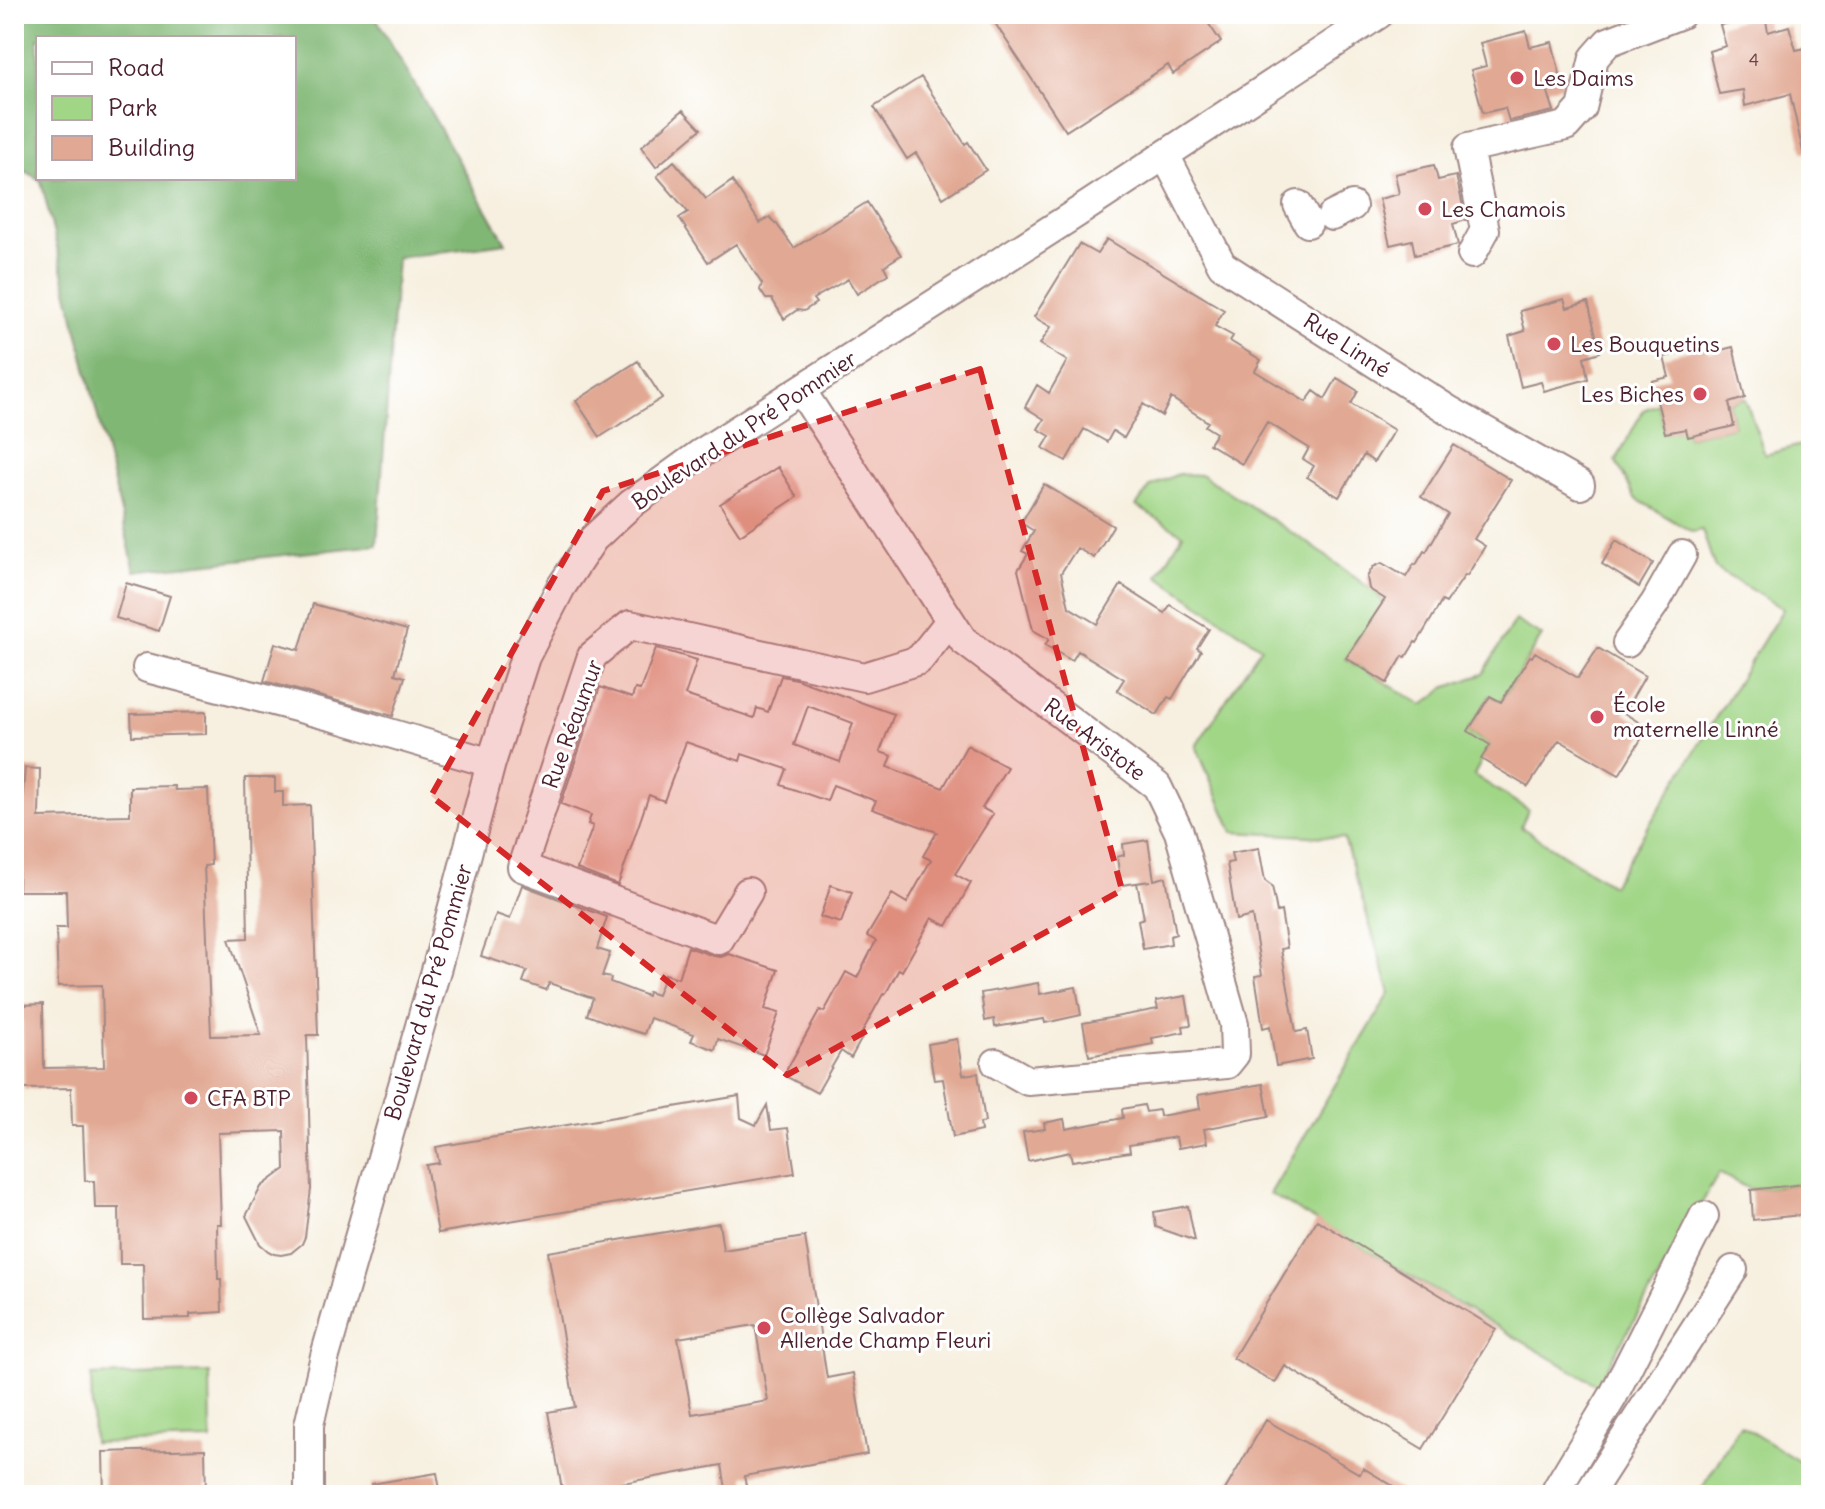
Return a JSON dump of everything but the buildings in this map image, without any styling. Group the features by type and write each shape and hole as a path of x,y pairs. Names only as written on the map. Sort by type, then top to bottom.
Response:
{"street":[{"name":"Boulevard du Pré Pommier","path":"309,1495 309,1425 325,1356 437,967 491,763 525,657 561,587 593,539 631,504 689,462 1379,14"},
{"path":"1472,254 1485,230 1468,148 1566,126 1582,108 1594,58 1608,42 1681,14"},
{"name":"Rue Linné","path":"1165,155 1222,265 1450,411 1580,485"},
{"name":"Rue Aristote","path":"801,390 963,640 1157,786 1179,832 1234,1024 1235,1054 1227,1064 1028,1081 996,1063"},
{"path":"1627,643 1655,603 1682,555"},
{"name":"Rue Réaumur","path":"748,892 719,940 522,867 592,656 630,625 864,677 919,660 950,621"},
{"path":"147,668 342,719 491,763"},
{"path":"1559,1495 1557,1489 1613,1396 1704,1216"},
{"path":"1588,1495 1733,1270"}],"highlighted area":[{"path":"980,369 1122,890 787,1075 431,796 603,491"}],"green space":[{"path":"14,14 374,14 506,243 397,258 377,545 135,571 39,180 296,180 296,36 36,36 36,178 14,164"},
{"path":"1745,398 1765,455 1811,442 1811,1183 1751,1190 1719,1173 1597,1385 1270,1194 1390,993 1344,838 1233,832 1196,746 1261,647 1158,576 1183,534 1136,506 1151,486 1178,474 1202,475 1311,545 1376,593 1385,604 1346,659 1423,705 1445,688 1483,674 1515,620 1542,636 1501,702 1490,696 1468,731 1490,745 1474,775 1528,810 1521,827 1612,885 1783,609 1715,568 1702,530 1692,532 1635,498 1616,461 1643,410 1658,404 1665,432 1686,429 1688,437 1734,426 1729,403"},
{"path":"210,1373 211,1440 93,1443 91,1376"},
{"path":"1740,1425 1811,1469 1811,1495 1698,1495"}],"place":[{"name":"Les Daims","path":"1517,78"},
{"name":"Les Chamois","path":"1425,209"},
{"name":"Les Bouquetins","path":"1554,344"},
{"name":"Les Biches","path":"1700,394"},
{"name":"École maternelle Linné","path":"1597,717"},
{"name":"CFA BTP","path":"191,1098"},
{"name":"Collège Salvador Allende Champ Fleuri","path":"764,1328"}]}
